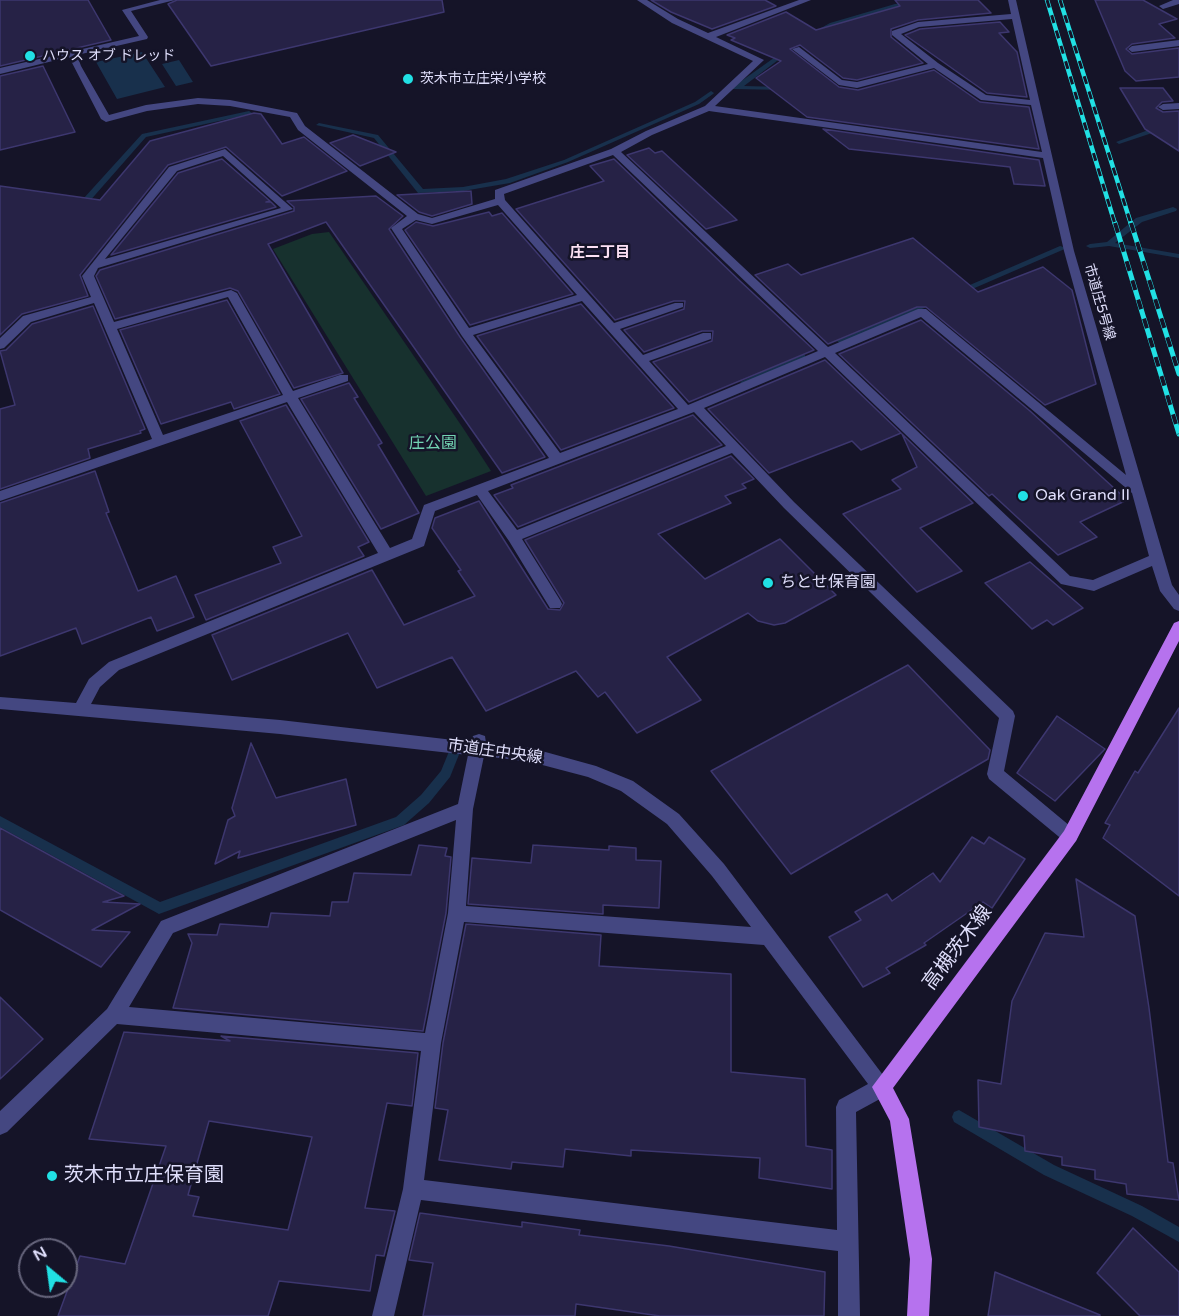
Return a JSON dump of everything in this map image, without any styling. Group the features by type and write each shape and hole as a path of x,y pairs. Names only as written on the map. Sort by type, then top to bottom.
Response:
{"main road":[{"name":"高槻茨木線","path":"882,1087 1070,836 1179,627"},
{"path":"882,1087 898,1119 921,1259 918,1316"}],"street":[{"path":"0,71 74,56 144,37 126,10 171,0"},
{"path":"641,0 675,21 759,60 708,108 615,151 499,192 500,201 641,360 1007,716 995,774 1070,836"},
{"path":"709,36 807,0"},
{"name":"市道庄5号線","path":"1012,0 1049,156 1068,251 1165,587 1179,605"},
{"path":"1163,6 1179,2"},
{"path":"1016,16 918,26 895,33 935,65 984,98 1036,102"},
{"path":"1143,35 1156,46"},
{"path":"1132,49 1179,43"},
{"path":"796,49 839,82 857,85 935,65"},
{"path":"74,56 76,66 106,119 146,108 198,101 230,103 294,115 301,128 414,216 432,220 500,201"},
{"path":"1163,107 1179,106"},
{"path":"708,108 1049,156"},
{"path":"615,151 1066,580 1094,586 1158,558"},
{"path":"94,266 288,209 225,152 173,168 94,266 88,276 160,442"},
{"path":"414,216 396,228 466,333 558,460"},
{"path":"110,327 231,293 387,555"},
{"path":"466,333 586,296"},
{"path":"0,345 27,319 98,299"},
{"path":"613,327 679,305"},
{"path":"80,711 94,683 114,666 419,542 418,534 429,508 691,409 827,354 922,312 1136,490"},
{"path":"641,360 707,336"},
{"path":"0,496 344,378"},
{"path":"514,537 733,448"},
{"path":"480,489 514,537 555,604"},
{"name":"市道庄中央線","path":"0,703 478,744 590,771 627,786 673,819 718,870 882,1087"},
{"path":"383,1316 413,1189 432,1043 457,913 465,809 478,744"},
{"path":"0,1125 114,1015 167,927 465,809"},
{"path":"457,913 769,937"},
{"path":"114,1015 432,1043"},
{"path":"849,1316 846,1107 882,1087"},
{"path":"413,1189 848,1242"}],"green space":[{"name":"庄公園","path":"329,232 491,471 426,496 273,249 312,234"}],"water":[{"path":"142,52 165,87 117,99 96,62"},
{"path":"179,60 193,82 176,86 162,64"}],"building":[{"path":"0,0 88,0 111,40 0,66"},
{"path":"177,0 442,0 444,12 211,66 168,4"},
{"path":"651,0 765,0 776,6 712,29 671,12"},
{"path":"895,0 978,0 991,13 918,20 891,29 891,37 923,63 857,80 843,78 800,45 790,49 839,87 858,90 934,70 980,102 1029,107 1039,149 807,117 756,78 781,61 731,40 735,38 727,35 786,12 816,30 900,6"},
{"path":"1095,0 1143,0 1177,19 1159,24 1175,38 1132,44 1126,49 1132,54 1179,48 1179,77 1136,81 1125,71"},
{"path":"1000,22 1009,32 999,33 1017,52 1027,97 987,93 905,35 920,29"},
{"path":"43,66 75,132 0,150 0,76"},
{"path":"1120,88 1163,88 1173,101 1162,102 1156,108 1163,112 1179,111 1179,151 1145,129"},
{"path":"254,113 261,114 282,144 304,137 347,171 282,196 226,147 168,165 80,275 88,296 22,314 0,335 0,186 100,200 150,141"},
{"path":"823,129 1039,160 1045,186 1014,184 1010,167 849,149"},
{"path":"353,135 396,152 360,166 330,143"},
{"path":"649,148 655,153 662,151 737,220 706,229 627,155"},
{"path":"222,159 270,201 266,202 271,202 276,207 111,255 178,173"},
{"path":"614,159 814,350 689,402 653,362 712,341 713,331 702,331 644,352 624,330 684,309 685,301 674,301 615,320 516,209 604,181 590,166"},
{"path":"471,191 472,204 432,216 419,212 397,195"},
{"path":"376,196 403,216 389,229 460,337 545,457 502,473 326,222 268,244 343,373 294,388 238,291 230,288 115,319 96,276 100,270 294,211 294,207 287,201"},
{"path":"489,212 492,216 502,213 573,294 470,325 405,230 416,222 433,226"},
{"path":"913,238 978,292 1043,267 1072,290 1096,384 1045,405 926,307 917,307 828,344 755,275 788,264 801,275"},
{"path":"227,300 280,394 234,409 231,402 161,424 120,330"},
{"path":"581,304 674,408 561,450 477,336"},
{"path":"93,306 145,429 140,431 141,433 88,449 90,458 0,489 0,409 15,405 0,351 6,350 32,324"},
{"path":"921,320 1030,411 1127,500 1080,522 1097,537 1058,555 992,494 989,496 839,354"},
{"path":"825,360 901,433 861,450 852,441 769,473 708,409"},
{"path":"349,383 358,397 354,398 382,443 378,445 419,513 381,529 301,399"},
{"path":"286,405 369,542 358,547 364,556 206,620 195,595 281,563 273,547 302,536 240,421"},
{"path":"693,415 722,445 518,527 494,495 513,488 511,485"},
{"path":"902,434 973,503 920,528 962,571 917,592 843,514 901,489 892,480 917,467"},
{"path":"731,456 754,479 742,484 746,488 725,496 731,503 658,534 705,579 780,539 836,595 785,623 774,625 758,621 748,613 667,657 701,700 637,733 605,692 598,697 576,671 486,711 452,657 377,688 348,633 232,680 212,635 372,570 404,625 475,596 458,571 461,570 432,528 435,518 479,501 548,609 560,610 564,603 525,540"},
{"path":"95,471 109,512 106,513 138,591 176,576 194,617 157,631 151,617 82,644 76,628 0,656 0,503"},
{"path":"1030,562 1083,608 1053,625 1047,620 1032,629 985,583"},
{"path":"908,665 990,750 988,759 791,874 711,771"},
{"path":"1179,708 1179,896 1103,838 1110,825 1105,823 1135,771 1138,773"},
{"path":"1057,716 1105,749 1055,801 1017,773"},
{"path":"251,743 276,798 346,779 356,825 238,858 240,851 215,864 228,820 235,816 232,808"},
{"path":"0,828 124,896 103,902 140,904 92,930 130,932 101,967 0,910"},
{"path":"972,837 984,844 989,837 1025,859 992,908 983,902 924,943 926,945 886,968 890,973 863,987 829,937 861,920 855,912 887,894 892,901 933,873 940,882"},
{"path":"419,845 447,848 445,856 451,857 446,913 423,1031 173,1008 192,943 188,934 217,935 220,924 268,927 271,913 330,916 332,902 348,902 354,873 411,875"},
{"path":"533,845 609,850 609,846 636,848 636,860 661,861 659,908 603,905 603,914 468,904 472,858 531,863"},
{"path":"1076,879 1135,916 1168,1162 1173,1163 1179,1200 1127,1194 1126,1184 1095,1179 1095,1170 1062,1165 1062,1157 1025,1151 1024,1136 979,1127 978,1080 1001,1084 1012,1001 1045,933 1084,937"},
{"path":"466,924 601,935 599,966 731,974 731,1072 805,1079 806,1146 832,1150 832,1189 759,1178 760,1158 631,1150 631,1156 565,1149 563,1167 512,1162 511,1169 439,1160 448,1110 435,1108 443,1043"},
{"path":"0,997 43,1039 0,1079"},
{"path":"124,1032 230,1041 221,1036 418,1053 412,1106 387,1103 365,1208 395,1211 384,1256 376,1255 370,1291 279,1281 268,1316 58,1316 65,1298 78,1298 80,1256 125,1264 166,1146 89,1139","holes":["209,1121 312,1137 288,1230 193,1216 199,1197 188,1195"]},
{"path":"420,1213 522,1227 522,1222 580,1230 579,1235 669,1246 825,1272 824,1316 660,1316 576,1304 575,1316 423,1316 433,1263 409,1260"},
{"path":"1133,1228 1179,1272 1179,1316 1140,1316 1097,1273"},
{"path":"995,1272 1100,1315 1100,1316 988,1316"}],"waterway":[{"path":"813,34 832,24 895,6 912,5"},
{"path":"737,88 787,51"},
{"path":"735,88 783,89"},
{"path":"319,125 376,136 421,191 463,189 507,181 566,161 697,103 711,93"},
{"path":"78,209 144,135 249,113"},
{"path":"1119,142 1151,131 1179,133"},
{"path":"1109,244 1139,220 1173,209"},
{"path":"1090,246 1109,244"},
{"path":"1109,244 1179,256"},
{"path":"960,291 1063,248"},
{"path":"841,341 934,302"},
{"path":"744,382 802,357"},
{"path":"0,821 159,908 400,821 425,799 446,774 454,752"},
{"path":"959,1117 1049,1170 1137,1211 1179,1235"}],"railway":[{"path":"1047,0 1115,224"},
{"path":"1060,0 1131,224"},
{"path":"1115,223 1179,434"},
{"path":"1131,223 1179,374"}],"place":[{"name":"ハウス オブ ドレッド","path":"30,56"},
{"name":"茨木市立庄栄小学校","path":"408,79"},
{"name":"Oak Grand II","path":"1023,496"},
{"name":"ちとせ保育園","path":"768,583"},
{"name":"茨木市立庄保育園","path":"52,1176"}],"district":[{"name":"庄二丁目","path":"600,253"}]}
